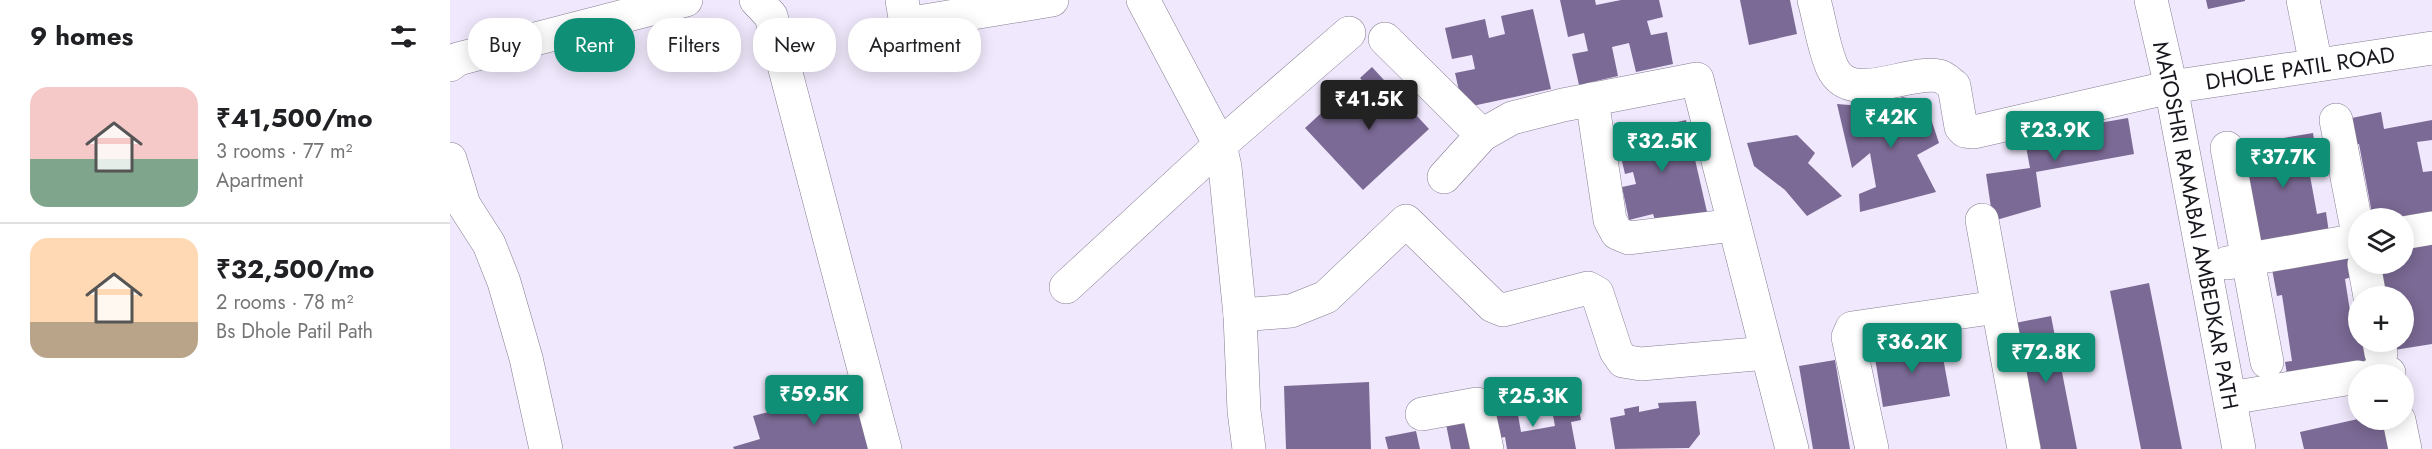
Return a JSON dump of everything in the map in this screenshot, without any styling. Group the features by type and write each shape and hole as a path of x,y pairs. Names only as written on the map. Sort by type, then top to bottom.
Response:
{"street":[{"path":"450,65 458,59 686,0"},
{"path":"756,0 771,16 885,449"},
{"path":"902,0 906,24 1034,1"},
{"path":"1143,0 1220,145 1225,167 1240,315 1244,411 1249,449"},
{"name":"DHOLE PATIL ROAD","path":"1814,0 1833,67 1840,77 1865,87 1923,74 1941,76 1954,86 1961,127 1965,131 1974,132 2171,87 2432,48"},
{"name":"MATOSHRI RAMABAI AMBEDKAR PATH","path":"2151,0 2171,87 2239,449"},
{"path":"2303,0 2316,65"},
{"path":"1066,287 1220,145 1350,33"},
{"path":"1385,39 1482,135"},
{"path":"1444,177 1482,135 1512,117 1697,79 1767,353 1786,447"},
{"path":"1592,99 1610,220 1617,233 1629,238 1734,225"},
{"path":"2336,120 2353,208"},
{"path":"2227,148 2267,362"},
{"path":"450,159 464,205 489,244 504,282 526,358 546,449"},
{"path":"1982,220 2024,449"},
{"path":"1240,315 1292,311 1326,297 1406,221 1493,306 1503,310 1588,288 1597,293 1616,351 1623,361 1641,364 1767,353"},
{"path":"2414,231 2432,228"},
{"path":"2205,267 2348,242"},
{"path":"1872,449 1848,336 1852,328 1997,307"},
{"path":"2230,398 2348,380"},
{"path":"1422,414 1477,404 1487,449"},
{"path":"2401,430 2405,449"}],"building":[{"path":"1560,0 1595,0 1596,5 1621,0 1659,0 1663,17 1647,21 1651,35 1667,32 1673,64 1636,72 1629,43 1612,47 1618,76 1579,85 1572,54 1588,51 1584,33 1568,37"},
{"path":"1740,0 1790,0 1797,34 1749,45"},
{"path":"2206,0 2245,0 2245,1 2208,9"},
{"path":"1533,9 1551,89 1463,108 1455,73 1475,69 1472,55 1452,59 1445,28 1485,19 1489,38 1505,34 1501,16"},
{"path":"1372,67 1429,129 1363,190 1305,128 1331,104 1343,117 1371,91 1360,78"},
{"path":"1902,97 1925,101 1939,143 1917,155 1936,192 1860,212 1859,194 1876,187 1870,153 1852,168 1837,104 1874,107 1884,111"},
{"path":"2381,112 2384,129 2432,120 2432,140 2417,142 2423,172 2432,171 2432,219 2414,219 2414,208 2371,208 2359,144 2351,145 2347,119"},
{"path":"2128,118 2134,154 2036,172 2041,207 1993,221 1986,174 2030,168 2024,136"},
{"path":"1686,120 1707,212 1656,223 1653,214 1629,220 1622,187 1636,184 1633,172 1625,174 1616,136"},
{"path":"2313,133 2316,152 2306,154 2317,214 2326,212 2329,233 2258,245 2241,145"},
{"path":"1797,135 1815,153 1808,163 1842,196 1807,216 1785,190 1754,166 1747,143"},
{"path":"2432,242 2432,344 2414,347 2414,286 2378,286 2377,274 2414,274 2414,244"},
{"path":"2348,257 2348,274 2352,274 2352,277 2345,279 2348,298 2348,352 2368,352 2369,361 2287,374 2285,362 2292,361 2282,295 2277,296 2272,269"},
{"path":"2149,283 2182,449 2141,449 2110,291"},
{"path":"2051,316 2077,449 2041,449 2015,323"},
{"path":"1940,341 1950,396 1883,407 1874,352"},
{"path":"1835,360 1850,449 1813,449 1799,366"},
{"path":"1369,382 1371,449 1286,449 1284,386"},
{"path":"856,389 871,449 734,449 733,447 760,439 753,416"},
{"path":"1577,401 1581,420 1571,422 1576,449 1507,449 1505,437 1489,440 1483,409 1516,403 1521,432 1555,426 1551,405"},
{"path":"1696,401 1700,434 1689,448 1615,449 1610,418 1625,415 1624,409 1639,406 1639,412 1659,408 1658,403"},
{"path":"1475,418 1481,441 1469,444 1470,449 1451,449 1446,424"},
{"path":"2348,421 2348,430 2386,430 2391,449 2304,449 2300,432"},
{"path":"1416,431 1420,449 1388,449 1385,437"}]}
